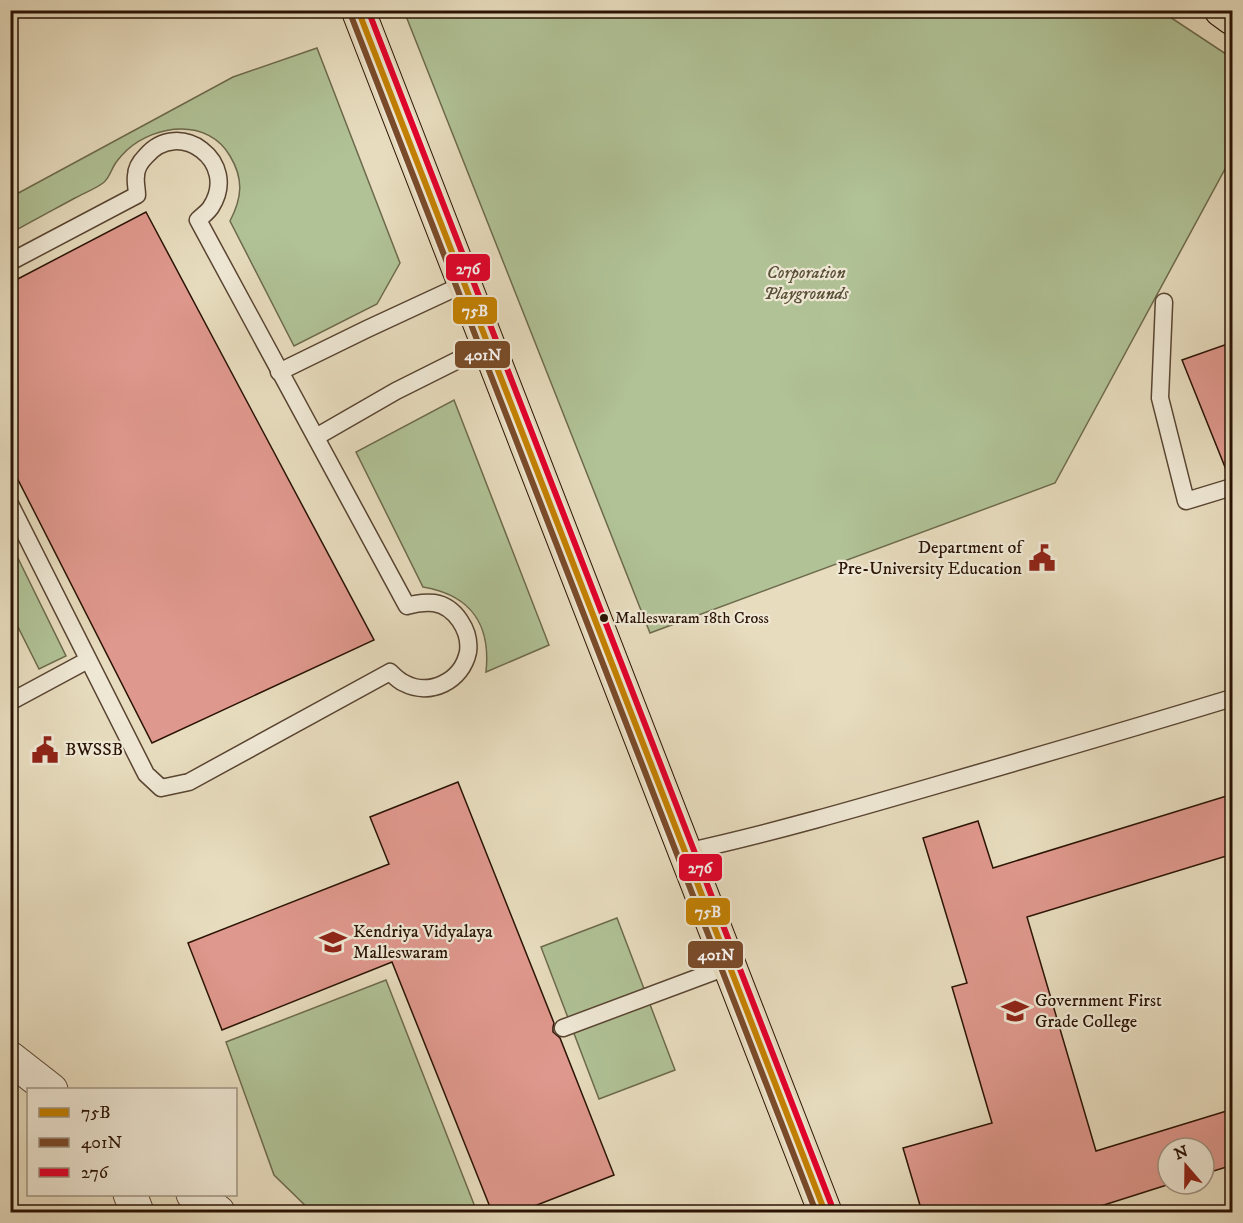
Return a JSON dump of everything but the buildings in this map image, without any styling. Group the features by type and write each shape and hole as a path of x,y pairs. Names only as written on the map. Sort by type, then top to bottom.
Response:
{"main road":[{"path":"358,10 825,1212"},
{"path":"1221,10 1233,18"}],"street":[{"path":"10,1058 50,1088"},
{"path":"131,1196 137,1212"},
{"path":"196,1196 218,1212"}],"lane":[{"path":"10,262 137,195 135,176 141,162 150,151 163,143 178,141 192,144 205,152 215,164 219,179 217,195 210,209 198,220 407,606 422,602 437,603 450,610 461,621 467,635 468,650 464,664 455,676 444,684 430,689 415,688 402,682 390,672 189,782 161,788 146,774 10,504"},
{"path":"279,372 367,328 464,284"},
{"path":"1164,302 1160,398 1186,501 1233,487"},
{"path":"316,437 396,391 488,345"},
{"path":"10,702 88,660"},
{"path":"685,852 719,845 880,801 1233,698"},
{"path":"563,1028 729,966"}],"green space":[{"name":"Corporation Playgrounds","path":"404,11 1161,11 1232,58 1232,156 1055,483 650,633"},
{"path":"317,48 400,263 377,304 294,346 230,221 240,188 235,164 220,144 209,135 195,131 167,130 139,141 119,158 103,183 11,233 11,197 233,77"},
{"path":"454,400 549,645 486,672 485,640 474,615 454,597 423,587 356,452"},
{"path":"11,544 66,656 39,669 11,613"},
{"path":"617,918 675,1070 599,1099 541,947"},
{"path":"386,980 477,1212 312,1212 274,1175 226,1042"}],"transit line":[{"name":"75B","path":"358,10 825,1212"},
{"name":"276","path":"368,10 833,1209"},
{"name":"401N","path":"350,13 816,1212"}],"place":[{"name":"Department of Pre-University Education","path":"1042,558"},
{"name":"Malleswaram 18th Cross","path":"604,618"},
{"name":"BWSSB","path":"45,750"},
{"name":"Kendriya Vidyalaya Malleswaram","path":"333,942"},
{"name":"Government First Grade College","path":"1015,1011"}]}
